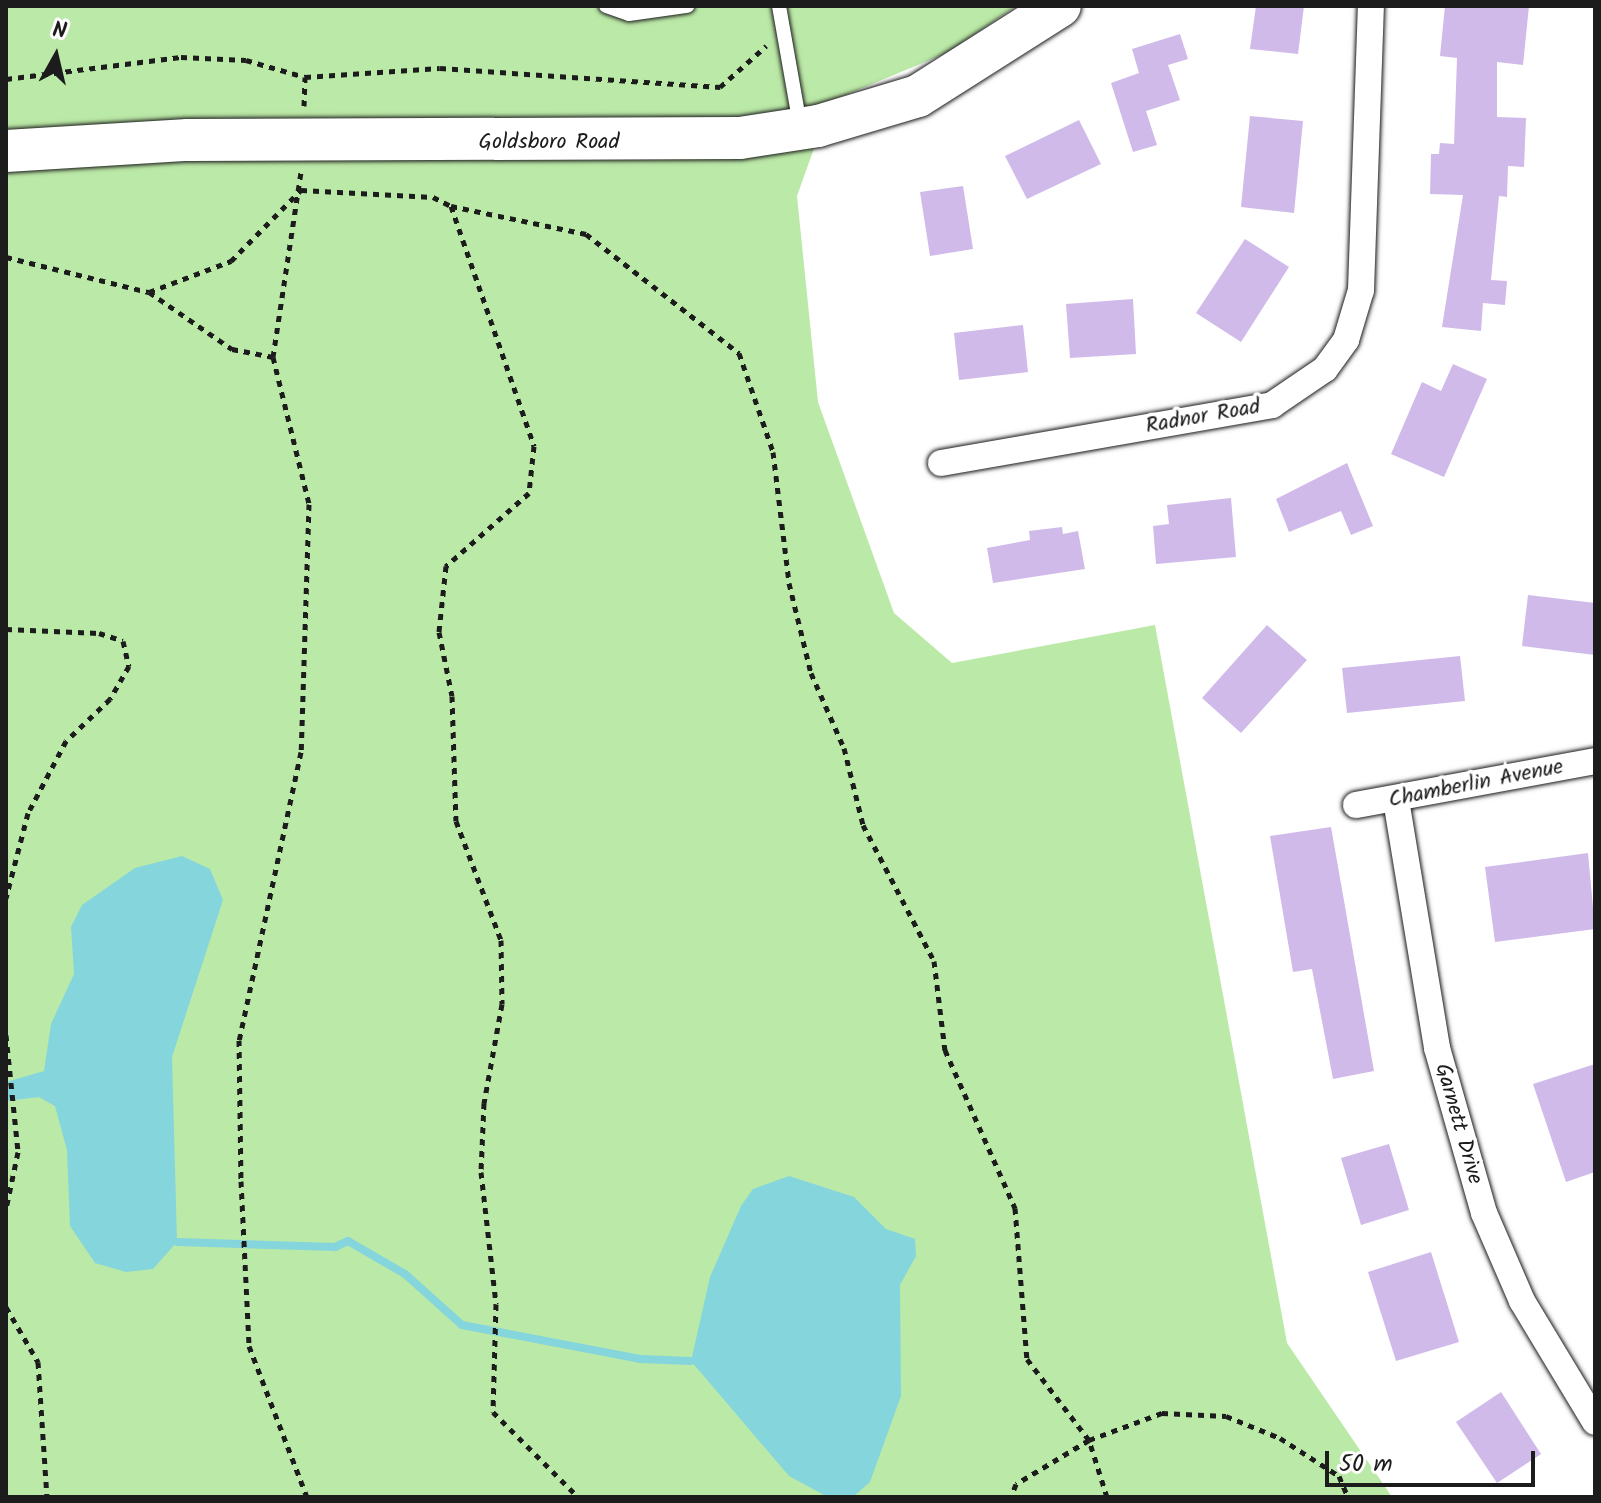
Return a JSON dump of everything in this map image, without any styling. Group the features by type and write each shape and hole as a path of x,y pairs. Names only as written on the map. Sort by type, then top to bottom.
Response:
{"main road":[{"name":"Goldsboro Road","path":"6,151 188,140 675,142 801,129 918,96 1060,6"}],"street":[{"name":"Radnor Road","path":"941,463 1272,405 1325,369 1346,340 1361,290 1371,6"},
{"name":"Chamberlin Avenue","path":"1356,805 1595,761"},
{"name":"Garnett Drive","path":"1396,800 1437,1048 1484,1213 1522,1301 1595,1422"}],"lane":[{"path":"606,6 629,14 687,6"},
{"path":"779,6 801,129"}],"path":[{"path":"6,79 181,57 246,60 305,77 440,68 720,87 766,47 769,33"},
{"path":"301,190 273,357 309,504 301,752 239,1040 241,1181 249,1346 307,1497"},
{"path":"149,292 231,261 301,190 433,197 451,206 586,234 739,353 773,452 789,583 811,673 844,748 863,825 934,961 945,1050 1015,1208 1027,1359 1089,1440 1107,1497"},
{"path":"451,206 534,446 529,493 446,566 439,632 452,696 456,821 501,940 502,1004 484,1103 481,1172 496,1313 493,1412 578,1497"},
{"path":"6,257 149,292 232,349 273,357"},
{"path":"6,629 99,633 123,641 129,666 53,765 28,813 6,898"},
{"path":"6,1035 18,1152 6,1209"},
{"path":"6,1307 38,1362 47,1497"},
{"path":"1011,1497 1016,1484 1089,1440 1162,1413 1226,1416 1280,1438 1339,1476 1348,1497"}],"green space":[{"path":"6,6 1016,6 949,52 831,101 797,196 818,402 894,613 952,663 1155,625 1287,1343 1392,1497 6,1497"}],"water":[{"path":"182,856 210,869 223,900 172,1057 177,1242 153,1269 126,1272 95,1263 70,1226 67,1150 55,1106 39,1097 6,1101 6,1082 44,1071 51,1024 74,974 71,927 82,905 135,868"},
{"path":"789,1176 854,1197 886,1229 915,1239 916,1256 900,1285 901,1396 870,1482 853,1497 824,1495 789,1476 691,1361 710,1277 741,1206 753,1189"}],"building":[{"path":"1256,6 1304,6 1298,54 1250,49"},
{"path":"1445,6 1529,6 1523,65 1497,62 1497,117 1526,118 1524,167 1508,166 1507,197 1499,196 1491,280 1507,281 1505,305 1483,303 1481,331 1442,327 1463,195 1430,194 1431,154 1439,154 1440,143 1454,144 1457,58 1440,56"},
{"path":"1180,34 1188,59 1168,65 1180,100 1146,111 1157,145 1133,152 1111,83 1139,73 1132,49"},
{"path":"1250,116 1303,121 1294,213 1241,207"},
{"path":"1079,120 1101,164 1027,199 1005,156"},
{"path":"963,186 973,249 930,256 920,192"},
{"path":"1245,239 1289,267 1241,342 1196,313"},
{"path":"1133,299 1136,354 1070,358 1066,304"},
{"path":"1023,325 1028,372 959,380 954,333"},
{"path":"1453,364 1487,379 1444,477 1391,454 1422,382 1441,391"},
{"path":"1347,463 1373,526 1351,535 1341,511 1289,532 1276,499"},
{"path":"1231,498 1236,557 1156,564 1153,526 1169,524 1167,505"},
{"path":"1062,527 1063,534 1078,531 1085,569 993,583 987,548 1030,540 1029,531"},
{"path":"1528,595 1595,603 1595,655 1522,646"},
{"path":"1267,625 1307,660 1241,733 1202,698"},
{"path":"1460,656 1465,701 1347,713 1342,668"},
{"path":"1331,827 1374,1071 1333,1079 1312,969 1293,972 1270,836"},
{"path":"1588,853 1595,929 1495,942 1485,867"},
{"path":"1595,1064 1595,1172 1566,1182 1533,1084"},
{"path":"1389,1144 1409,1210 1361,1225 1341,1158"},
{"path":"1431,1252 1459,1342 1396,1361 1368,1272"},
{"path":"1501,1392 1541,1454 1497,1483 1456,1422"}],"waterway":[{"path":"177,1242 335,1247 348,1241 405,1274 462,1325 640,1359 691,1361"}]}
